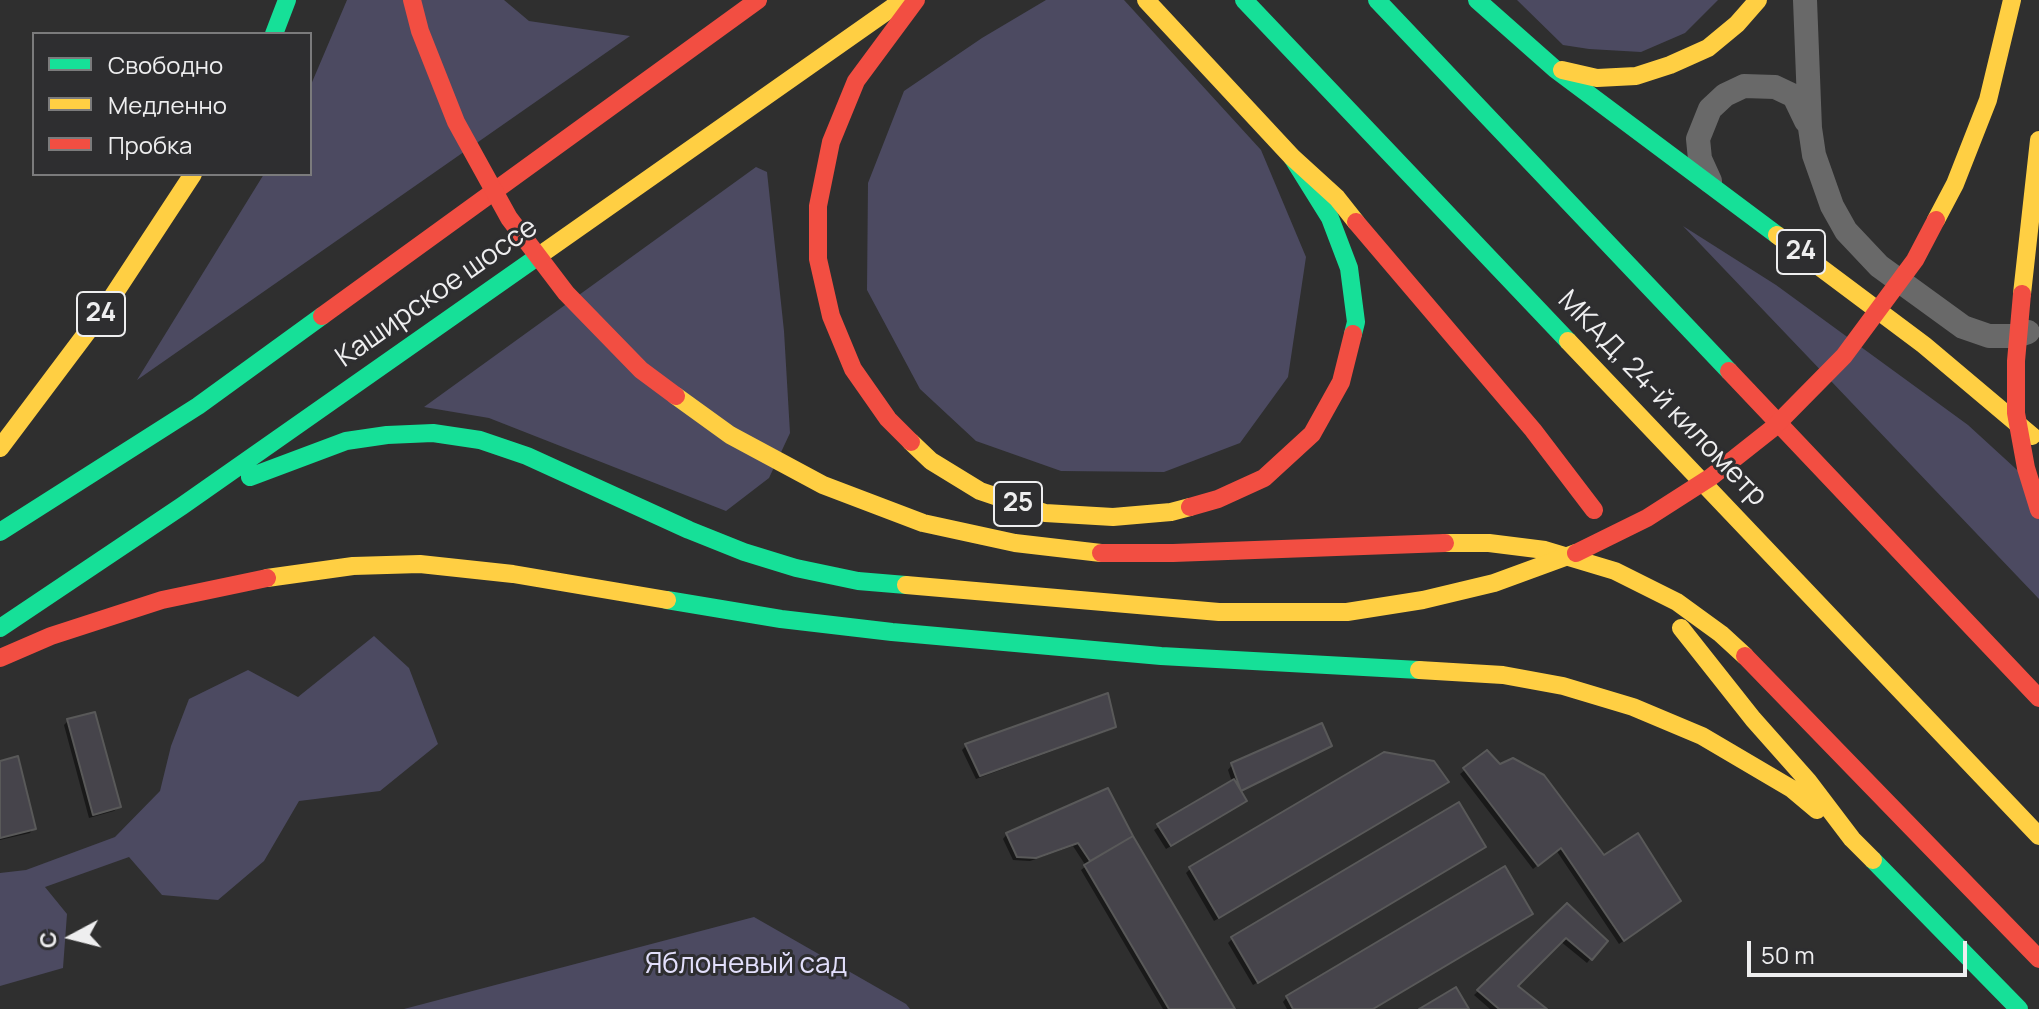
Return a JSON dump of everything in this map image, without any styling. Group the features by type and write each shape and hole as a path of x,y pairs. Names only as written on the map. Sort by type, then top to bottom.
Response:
{"main road":[{"path":"275,32 287,0"},
{"path":"412,0 420,31 456,122 509,218 566,293 641,370 730,435 823,485 923,523 1015,543 1098,553 1489,543 1545,550 1615,571 1688,610 1721,634 1771,680 2039,959"},
{"name":"Каширское шоссе","path":"0,532 198,406 758,0"},
{"name":"Каширское шоссе","path":"0,628 182,506 903,0"},
{"name":"25","path":"916,0 856,81 831,142 818,206 818,259 831,316 853,369 888,419 931,461 980,491 1045,513 1113,517 1171,512 1218,499 1264,478 1312,434 1341,382 1356,322 1349,268 1330,218 1292,157"},
{"path":"1146,0 1292,157 1337,198 1533,430 1594,510"},
{"name":"МКАД, 24-й километр","path":"1244,0 2039,836"},
{"path":"1377,0 2039,698"},
{"path":"1477,0 1555,69 1597,78 1636,76 1708,48 1737,24 1758,0"},
{"path":"182,506 290,460 346,441 433,433 480,440 527,456 744,552 843,578 1219,612 1274,614 1347,612 1423,600 1494,583 1573,555 1647,518 1711,477 1773,428 1844,356 1915,260 1955,184 1988,100 2012,0"},
{"name":"24","path":"1555,69 1924,345 2027,430 2039,444"},
{"path":"2039,140 2016,361 2016,413 2026,468 2039,510"},
{"name":"24","path":"0,448 103,311 192,176"},
{"path":"0,658 51,636 177,596 290,573 353,566 420,564 513,574 781,619 892,632 1161,656 1488,674 1563,686 1633,707 1702,736 1743,757 1792,789 1852,839 2019,1009"},
{"path":"1681,628 1852,839"}],"street":[{"path":"1805,0 1812,139"},
{"path":"1716,189 1703,169 1698,139 1710,109 1734,90 1765,85 1794,96 1812,139 1820,178 1832,206 1846,231 1879,266 1952,320 1975,333 2016,336 2039,327"}],"green space":[{"path":"347,0 504,0 529,21 630,36 137,380 263,176 312,176 312,82"},
{"path":"1046,0 1124,0 1261,150 1306,257 1288,377 1240,443 1164,472 1061,471 976,441 920,389 867,290 868,183 904,91 982,38"},
{"path":"1517,0 1718,0 1685,33 1641,52 1563,45"},
{"path":"756,167 767,172 784,331 790,433 769,478 726,511 489,418 424,407"},
{"path":"1683,226 1776,285 1968,425 2039,490 2039,599"},
{"path":"374,636 409,668 438,744 380,791 299,801 264,861 218,900 162,895 129,857 45,887 67,914 63,968 0,986 0,873 26,870 115,837 160,791 171,746 189,699 248,670 298,697"},
{"name":"Яблоневый сад","path":"754,917 910,1009 404,1009"}],"building":[{"path":"1108,693 1116,727 980,776 965,744"},
{"path":"95,712 121,807 93,815 67,719"},
{"path":"1322,723 1332,746 1241,791 1231,763"},
{"path":"1487,750 1500,764 1513,758 1544,775 1604,855 1638,833 1681,901 1624,941 1561,848 1538,866 1463,768"},
{"path":"1384,752 1434,761 1449,782 1219,918 1189,867"},
{"path":"18,756 36,829 0,838 0,761"},
{"path":"1234,779 1247,801 1171,846 1157,824"},
{"path":"1108,788 1133,836 1090,861 1078,843 1036,858 1017,857 1006,833"},
{"path":"1459,802 1486,847 1258,983 1231,937"},
{"path":"1133,836 1235,1009 1169,1009 1084,865"},
{"path":"1505,866 1533,914 1373,1009 1293,1009 1286,996"},
{"path":"1567,903 1608,941 1592,960 1566,938 1518,986 1547,1009 1499,1009 1477,990"},
{"path":"1456,987 1469,1009 1419,1009"}],"traffic: fast":[{"path":"275,32 287,0"},
{"path":"1244,0 1568,341"},
{"path":"1377,0 1729,371"},
{"path":"1477,0 1555,69 1777,235"},
{"path":"1292,157 1330,218 1349,268 1356,322 1353,334"},
{"path":"0,628 182,506 540,255"},
{"path":"0,532 198,406 322,316"},
{"path":"250,477 346,441 433,433 480,440 527,456 744,552 796,568 858,581 906,585"},
{"path":"667,600 781,619 892,632 1161,656 1419,670"},
{"path":"1873,860 2019,1009"}],"traffic: slow":[{"path":"540,255 903,0"},
{"path":"1146,0 1292,157 1337,198 1356,222"},
{"path":"1562,70 1597,78 1636,76 1670,65 1708,48 1737,24 1758,0"},
{"path":"1936,220 1955,184 1988,100 2012,0"},
{"path":"2022,294 2039,140"},
{"path":"0,448 103,311 192,176"},
{"path":"1777,235 1924,345 2032,436"},
{"path":"1568,341 2039,836"},
{"path":"676,396 730,435 823,485 923,523 1015,543 1101,553"},
{"path":"911,442 931,461 980,491 1045,513 1113,517 1171,512 1190,507"},
{"path":"1445,543 1489,543 1545,550 1615,571 1677,602 1745,656"},
{"path":"906,585 1219,612 1347,612 1423,600 1494,583 1576,553"},
{"path":"267,578 353,566 420,564 513,574 667,600"},
{"path":"1681,628 1852,839 1873,860"},
{"path":"1419,670 1503,675 1563,686 1633,707 1702,736 1792,789 1817,810"}],"traffic: jam":[{"path":"412,0 420,31 456,122 509,218 566,293 641,370 676,396"},
{"path":"322,316 758,0"},
{"path":"911,442 888,419 853,369 831,316 818,259 818,206 831,142 856,81 916,0"},
{"path":"1576,553 1647,518 1711,477 1773,428 1844,356 1915,260 1936,220"},
{"path":"1356,222 1533,430 1594,510"},
{"path":"2022,294 2016,361 2016,413 2026,468 2039,510"},
{"path":"1190,507 1218,499 1264,478 1312,434 1341,382 1353,334"},
{"path":"1729,371 2039,698"},
{"path":"1101,553 1445,543"},
{"path":"0,658 51,636 162,600 267,578"},
{"path":"1745,656 2039,959"}]}
